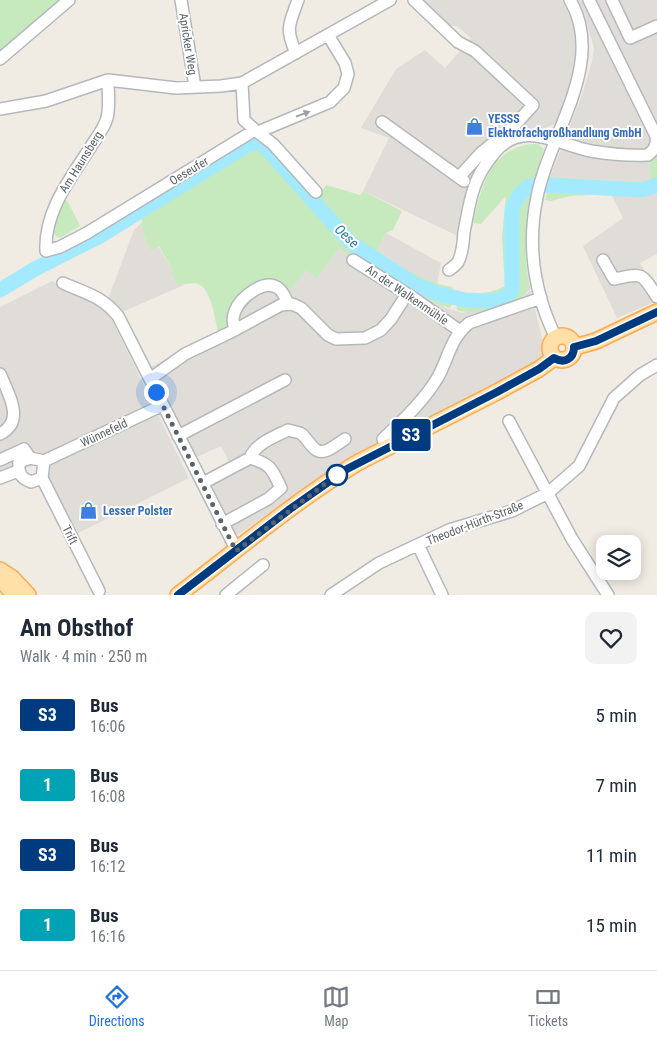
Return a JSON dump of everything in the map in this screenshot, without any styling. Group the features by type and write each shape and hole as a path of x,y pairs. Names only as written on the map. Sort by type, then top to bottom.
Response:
{"main road":[{"path":"574,347 596,341 657,312"},
{"path":"562,336 569,338 574,347 574,353 568,360 560,361 551,354 550,346 556,338 562,336"},
{"path":"178,595 338,475 506,387 539,369 554,358"},
{"path":"0,570 12,578 28,595"},
{"path":"0,581 14,595"}],"street":[{"path":"0,59 69,0"},
{"name":"Apricker Weg","path":"181,0 195,87"},
{"path":"296,53 288,31 298,0"},
{"path":"0,109 46,101 108,80 158,87 195,87 242,83 390,0"},
{"path":"414,0 458,42 475,51 533,105 514,126 481,153 460,176"},
{"path":"556,338 541,298 534,264 532,232 537,195 542,177 554,140 572,96 583,54 579,18 570,0"},
{"path":"449,270 461,256 473,190 482,169 505,143 531,135 590,150 638,155 648,154 654,149 657,143 656,136 589,0"},
{"path":"612,0 630,38 657,26"},
{"name":"Oeseufer","path":"46,251 60,247 87,233 257,131 330,102 344,88 348,74 345,63 328,35"},
{"name":"Am Haunsberg","path":"46,251 45,241 51,217 63,189 108,117 108,80"},
{"path":"242,83 244,120 284,155 316,192"},
{"path":"382,122 460,176 473,190"},
{"name":"An der Walkenmühle","path":"354,260 460,331"},
{"path":"603,260 614,278 641,276 657,297"},
{"path":"63,282 94,295 109,304 118,316 236,551"},
{"path":"235,330 232,318 237,306 246,295 260,288 268,285 279,288 283,292 288,304"},
{"path":"150,379 185,354 282,305 292,304 301,308 328,335 336,339 365,338 381,330 407,294"},
{"name":"An der Walkenmühle","path":"387,448 383,439 418,403 438,377 453,342 460,331 469,323 541,298"},
{"name":"Theodor-Hürth-Straße","path":"331,595 379,563 449,530 512,511 548,493 579,466 614,398 640,375 656,367"},
{"path":"0,374 14,410 12,424 0,434"},
{"path":"178,436 285,380"},
{"name":"Wünnefeld","path":"44,461 163,405"},
{"path":"509,421 572,539 607,594"},
{"path":"250,458 252,452 257,447 288,430 305,437 314,450 320,452 327,451 345,439"},
{"path":"0,460 24,449 30,458"},
{"path":"30,458 44,461 42,478 31,482 22,478 18,471 19,462 30,458"},
{"path":"202,483 250,458 261,461 271,467 281,488 268,499 222,524"},
{"path":"0,478 18,471"},
{"name":"Trift","path":"42,478 99,592"},
{"path":"418,545 442,595"},
{"path":"226,595 263,565"}],"shaded area":[{"path":"421,0 562,0 573,23 577,41 577,60 568,94 555,124 542,129 527,131 497,145 458,236 363,191 389,138 361,128 396,69 425,50 445,68 471,38 457,26 446,26"},
{"path":"578,0 657,0 657,155 649,160 651,178 648,181 633,182 550,177 583,92 592,61 594,48 584,13"},
{"path":"657,192 657,254 640,263 657,293 657,301 617,318 583,246 623,218 611,194 649,194"},
{"path":"143,221 142,228 150,249 158,246 173,271 177,285 184,285 120,313 108,299 134,230"},
{"path":"386,233 441,263 437,284 411,273 377,250"},
{"path":"339,248 354,251 390,278 446,308 463,313 528,293 530,288 543,343 543,354 537,362 408,430 350,457 236,536 206,474 229,462 221,446 197,457 151,367 226,328 262,282 274,279 283,283"},
{"path":"52,281 108,312 189,478 78,533 41,462 0,480 0,307"}],"green space":[{"path":"0,0 61,0 0,53"},
{"path":"538,144 544,149 530,200 526,235 527,271 530,288 517,299 496,308 474,312 457,310 456,304 459,293 488,292 505,286 502,237 506,196 481,224 473,223 484,184 497,162 517,147"},
{"path":"255,147 276,163 317,212 342,238 370,262 416,291 453,302 450,308 437,304 390,278 354,252 350,256 339,248 317,278 306,270 291,290 283,283 274,279 262,282 226,328 218,332 212,307 204,289 198,284 192,283 177,285 171,272 173,271 159,246 150,250 142,228 142,216"},
{"path":"657,155 657,192 649,194 571,196 551,201 545,200 550,177 633,182 648,181 651,178 649,160"},
{"path":"326,185 360,195 363,191 402,211 393,230 386,233 377,250 413,273 432,282 452,287 453,293 413,279 361,243 317,198"},
{"path":"64,199 68,202 80,226 60,238 53,232"}],"waterway":[{"name":"Oese","path":"0,290 35,269 100,236 249,144 259,143 266,148 350,242 416,285 439,294 465,300 491,301 502,299 512,291 512,209 519,195 529,186 548,185 642,190 657,185"}],"bus line":[{"name":"S3","path":"178,595 290,509 357,463 497,392 539,369 554,358 560,361 568,360 574,353 574,347 596,341 657,312"}],"place":[{"name":"YESSS Elektrofachgroßhandlung GmbH","path":"474,126"},
{"name":"Lesser Polster","path":"89,511"}],"route":[{"path":"156,392 236,551 337,475"}]}
